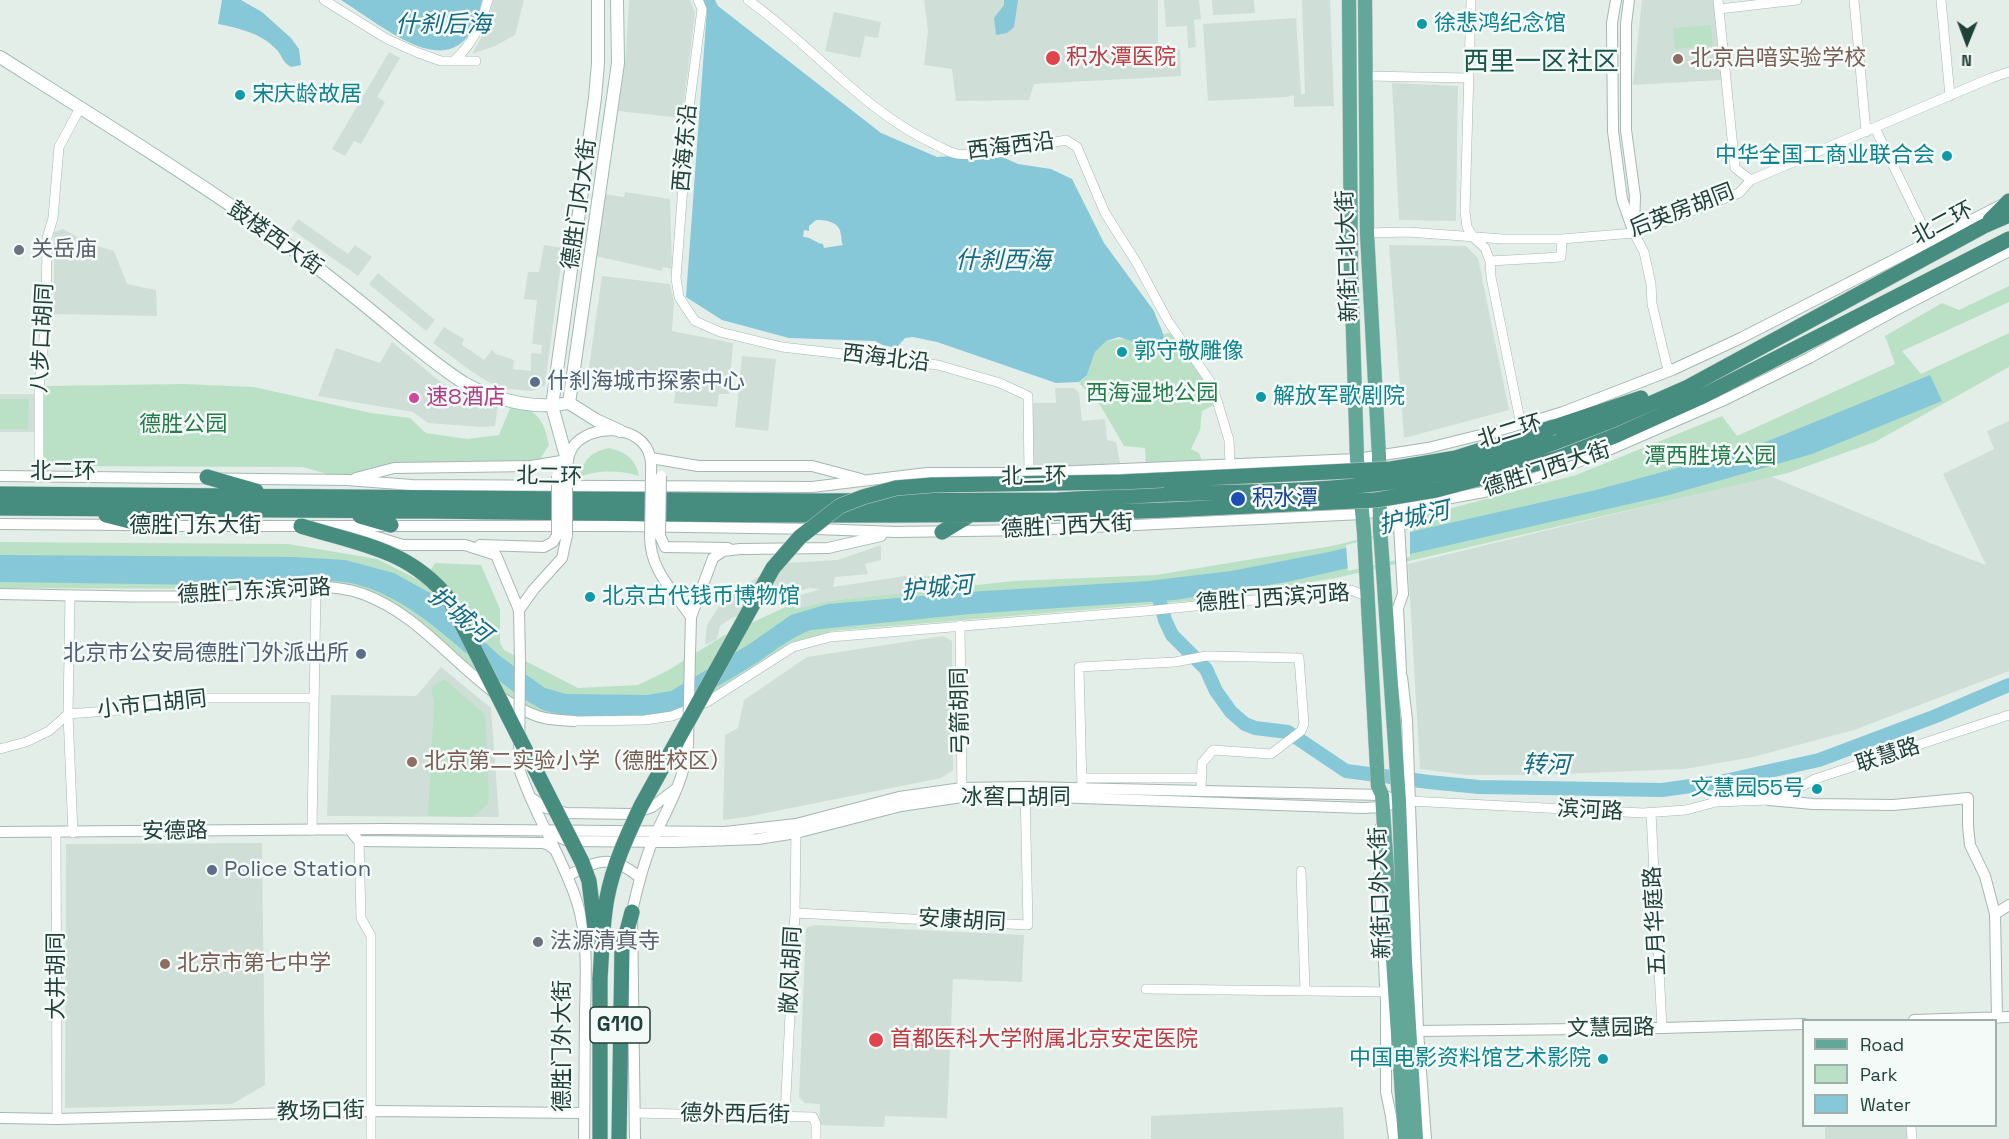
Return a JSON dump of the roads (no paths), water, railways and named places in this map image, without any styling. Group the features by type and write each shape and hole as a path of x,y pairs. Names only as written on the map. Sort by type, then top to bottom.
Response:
{"highway":[{"path":"1984,226 2009,201"},
{"name":"北二环","path":"0,508 339,518 970,515 1168,502 1367,485 1425,477 1498,461 1553,443 1688,387 1984,226 2009,215"},
{"name":"北二环","path":"0,494 607,500 1168,502 1376,500 1436,490 1558,458 1617,435 1700,398 2009,248"},
{"path":"600,978 607,897 614,869 641,806 773,568 800,537 840,506 896,488 932,485 1121,482 1392,470 1456,458 1635,400 1688,387"},
{"path":"207,477 276,496"},
{"path":"961,488 991,500"},
{"path":"82,509 149,526"},
{"path":"942,532 970,515"},
{"path":"339,518 391,525"},
{"path":"301,526 359,543 403,560 423,571 449,599 582,862 589,881 600,978"},
{"name":"G110","path":"619,1139 622,950 632,912"},
{"name":"德胜门外大街","path":"600,978 600,1139"}],"main road":[{"name":"德胜门内大街","path":"552,406 595,98 598,63 598,0"},
{"name":"德胜门内大街","path":"569,403 618,63 617,0"},
{"name":"新街口北大街","path":"1349,0 1351,270 1357,459 1362,514"},
{"name":"新街口北大街","path":"1365,0 1367,233 1379,456 1379,511"},
{"name":"鼓楼西大街","path":"0,57 274,236 465,383 506,399 552,406 569,403"},
{"path":"569,403 596,420 620,431"},
{"path":"552,406 567,460"},
{"name":"新街口外大街","path":"1379,511 1387,645 1404,794 1405,961 1416,1139"},
{"name":"新街口外大街","path":"1362,514 1377,767 1381,796 1390,992 1405,1139"},
{"path":"1405,961 1414,930"}],"street":[{"path":"324,0 387,39 441,61 476,61"},
{"path":"454,61 468,47 476,33 488,0"},
{"name":"西海东沿","path":"679,297 676,278 688,116 702,9 698,0"},
{"name":"西海西沿","path":"748,0 856,92 918,137 956,154 993,153 1066,140 1077,147 1105,213 1138,265 1168,321 1212,384 1229,440 1230,464"},
{"path":"1471,0 1465,212 1467,227 1473,237 1485,248 1490,261 1491,277 1521,425 1535,478"},
{"path":"1616,0 1612,23 1613,131 1622,199 1634,233 1644,252 1651,284 1652,304 1667,366 1672,370"},
{"path":"1629,0 1626,24 1626,130 1635,196 1634,233"},
{"path":"1751,180 1735,168 1719,4 1797,0"},
{"path":"1854,0 1870,130 1930,241"},
{"path":"1941,0 1950,96"},
{"name":"后英房胡同","path":"1367,233 1408,232 1503,239 1562,239 1634,233 1739,193 1751,180 2009,72"},
{"path":"1366,76 1469,78"},
{"name":"八步口胡同","path":"39,466 39,389 46,319 47,238 53,218 59,147 80,108"},
{"name":"德胜门西大街","path":"347,480 412,485 812,487 927,473 1029,473 1357,459 1428,448 1563,412 1672,370 2009,201"},
{"path":"1490,261 1561,257 1562,239"},
{"name":"德胜门西大街","path":"896,532 1362,514 1484,492 1535,478 1604,452 1722,401 1833,346 2009,248"},
{"name":"西海北沿","path":"679,297 695,321 720,332 782,347 938,365 1000,383 1028,396 1029,473"},
{"path":"519,610 534,589 562,558 562,476 574,445 584,437 601,431 620,431 642,443 651,458 656,476 655,536 650,553 657,570 691,617"},
{"path":"651,458 698,466"},
{"name":"德胜门西大街","path":"904,476 961,488 1124,488 1311,478 1357,459"},
{"path":"0,476 347,480 394,468 531,466 567,460"},
{"path":"531,466 550,469 562,476"},
{"path":"656,476 666,468 812,466 870,481"},
{"path":"1205,466 1221,483 1222,521"},
{"name":"新街口外大街","path":"1398,508 1403,594 1398,608 1407,720 1402,769"},
{"name":"德胜门东大街","path":"0,524 301,526 339,518 403,544 544,547 562,535"},
{"path":"391,525 816,529 896,532"},
{"path":"655,536 665,547 828,548 896,532"},
{"path":"465,545 496,555 519,610"},
{"path":"635,1139 632,912 639,877 678,788 686,763 691,617 712,558 723,551 740,549"},
{"path":"312,830 316,586"},
{"name":"德胜门东滨河路","path":"0,594 215,597 316,586 338,587 365,594 394,609 425,632 496,696 539,717 574,721"},
{"name":"德胜门西滨河路","path":"574,721 645,720 672,716 707,702 799,644 830,637 1146,611 1352,590 1366,596"},
{"path":"70,595 68,714 73,833"},
{"name":"德胜门外大街","path":"519,610 519,768 527,795 568,876 578,904 583,928 585,1139"},
{"name":"弓箭胡同","path":"960,625 962,792"},
{"name":"新街口外大街","path":"1387,645 1402,677"},
{"path":"1201,790 1202,778 1202,763 1213,750 1271,754 1301,731 1304,724 1299,658 1206,656 1175,662 1079,668 1082,783 1202,778"},
{"name":"小市口胡同","path":"0,749 26,742 49,731 68,714 120,710 202,698 314,698"},
{"name":"联慧路","path":"1768,800 1785,796 1815,779 2009,715"},
{"name":"冰窖口胡同","path":"1025,792 1082,783 1201,790 1381,796"},
{"path":"527,795 546,808 567,813 631,814 652,807 678,788"},
{"name":"冰窖口胡同","path":"545,830 655,837 796,828 900,797 935,790 1364,808 1381,796"},
{"name":"安康胡同","path":"795,913 1028,925 1025,792"},
{"path":"1381,796 1404,794"},
{"name":"新街口外大街","path":"1404,794 1426,1139"},
{"name":"滨河路","path":"1404,794 1651,813 1686,810 1712,802 1768,800"},
{"path":"1768,800 1813,804 1893,805 1968,798 1970,845 1985,876 1995,914 1997,1018"},
{"name":"五月华庭路","path":"1651,813 1662,1028"},
{"name":"敞风胡同","path":"785,1116 795,913 796,828"},
{"path":"350,830 359,841 361,918 372,936 371,1139"},
{"name":"安德路","path":"0,832 545,830"},
{"name":"大井胡同","path":"56,832 57,1119"},
{"path":"359,841 543,843 556,850"},
{"path":"568,876 598,861 620,864 639,877"},
{"path":"1301,871 1305,991"},
{"path":"1995,914 2009,906"},
{"path":"1146,988 1390,992"},
{"name":"新街口外大街","path":"1390,992 1386,1092 1394,1139"},
{"path":"1956,1019 2009,1017"},
{"name":"文慧园路","path":"1418,1031 1802,1024"},
{"name":"教场口街","path":"0,1118 57,1119 372,1111 584,1113"},
{"name":"德外西后街","path":"635,1113 813,1117 816,1124 816,1139"}],"water":[{"path":"222,0 241,0 262,12 291,38 299,49 301,65 291,67 285,63 270,43 256,35 218,24"},
{"name":"什刹后海","path":"341,0 482,0 472,29 459,45 442,50 423,48 402,39"},
{"name":"什刹西海","path":"703,0 715,0 718,6 881,133 937,157 993,153 1018,164 1051,169 1072,179 1104,243 1154,311 1164,343 1151,347 1119,337 1106,341 1095,352 1087,375 1079,382 1056,383 937,342 913,337 905,338 896,348 875,341 789,338 722,320 686,297 707,9","holes":["816,220 828,221 836,225 843,245 824,248 823,244 803,237 804,230 809,231 809,226"]},
{"path":"1004,0 1018,0 1014,27 1007,33 996,35 994,18 1004,5"},
{"path":"1930,375 1942,401 1812,454 1669,495 1287,582 1175,600 970,614 811,630 791,639 687,706 662,713 585,716 566,715 539,708 493,676 449,638 402,604 351,583 324,581 279,586 0,582 0,555 294,557 345,560 394,573 430,593 501,657 545,688 566,694 647,695 671,691 748,645 791,615 828,604 968,592 1148,581 1231,571 1329,552 1596,490 1751,448"}],"waterway":[{"name":"转河","path":"1156,588 1172,635 1206,669 1216,691 1231,712 1245,724 1255,728 1288,732 1346,771 1429,782 1479,787 1662,790 1720,782 1819,760 1936,716 2009,685"}],"place":[{"name":"徐悲鸿纪念馆","path":"1422,24"},
{"name":"积水潭医院","path":"1053,58"},
{"name":"北京启喑实验学校","path":"1678,59"},
{"name":"宋庆龄故居","path":"240,95"},
{"name":"中华全国工商业联合会","path":"1947,156"},
{"name":"关岳庙","path":"19,250"},
{"name":"郭守敬雕像","path":"1122,352"},
{"name":"什刹海城市探索中心","path":"535,382"},
{"name":"解放军歌剧院","path":"1261,397"},
{"name":"速8酒店","path":"414,398"},
{"name":"积水潭","path":"1238,499"},
{"name":"北京古代钱币博物馆","path":"590,597"},
{"name":"北京市公安局德胜门外派出所","path":"361,654"},
{"name":"北京第二实验小学（德胜校区）","path":"412,762"},
{"name":"文慧园55号","path":"1817,789"},
{"name":"Police Station","path":"212,870"},
{"name":"法源清真寺","path":"538,942"},
{"name":"北京市第七中学","path":"165,964"},
{"name":"首都医科大学附属北京安定医院","path":"876,1040"},
{"name":"中国电影资料馆艺术影院","path":"1603,1059"}],"district":[{"name":"西里一区社区","path":"1541,63"}],"park label":[{"name":"西海湿地公园","path":"1152,394"},
{"name":"德胜公园","path":"183,425"},
{"name":"潭西胜境公园","path":"1710,457"}],"water label":[{"name":"护城河","path":"1414,519"},
{"name":"护城河","path":"937,589"},
{"name":"护城河","path":"459,616"}]}
